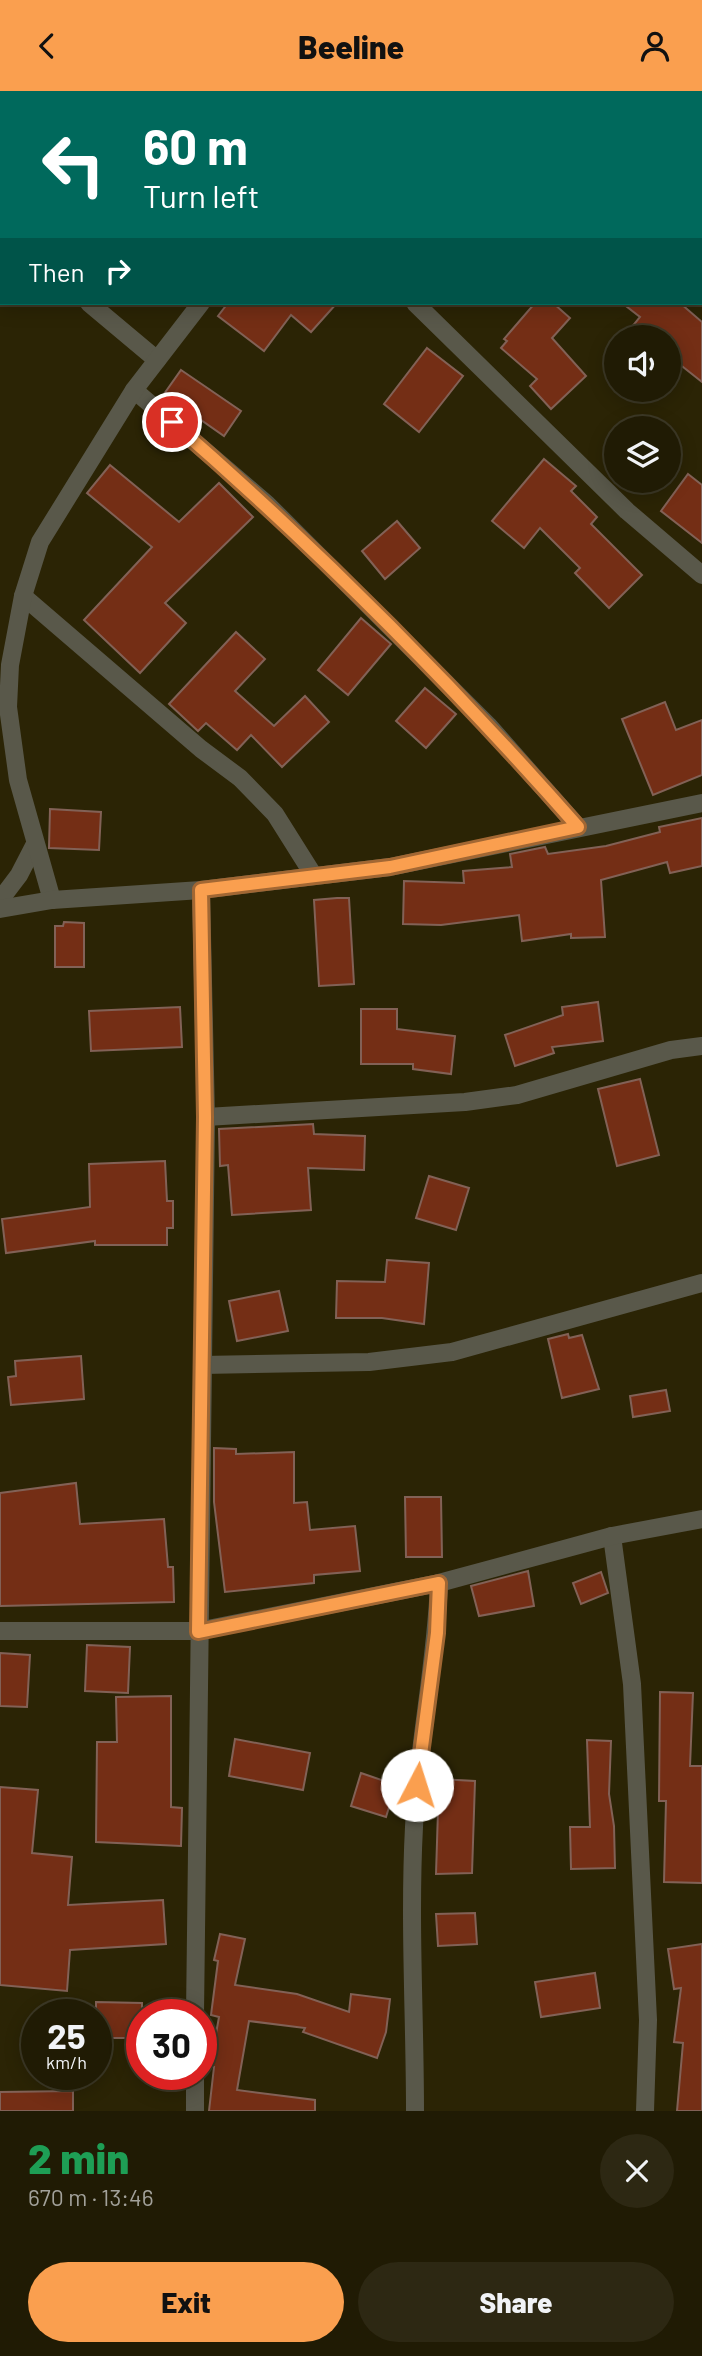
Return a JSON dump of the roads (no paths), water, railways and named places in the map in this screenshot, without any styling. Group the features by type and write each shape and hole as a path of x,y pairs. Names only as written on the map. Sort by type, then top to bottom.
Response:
{"street":[{"path":"91,305 157,360"},
{"path":"52,900 18,780 8,707 10,665 23,596 40,542 134,390 199,305"},
{"path":"417,305 627,511 702,575"},
{"path":"134,390 267,504 488,725 578,827"},
{"path":"23,596 201,749 240,778 275,814 314,876"},
{"path":"0,909 52,900 201,890 390,867 702,803"},
{"path":"0,900 19,875 35,844"},
{"path":"195,1999 205,1117 201,890"},
{"path":"205,1117 466,1102 517,1095 660,1053 702,1046"},
{"path":"202,1365 369,1362 452,1352 702,1283"},
{"path":"0,1631 198,1632 439,1583 612,1536 702,1520"},
{"path":"612,1536 632,1684 648,2020 645,2111"},
{"path":"415,2111 414,1829 421,1742 437,1633 439,1583"},
{"path":"195,2090 195,2111"}]}
